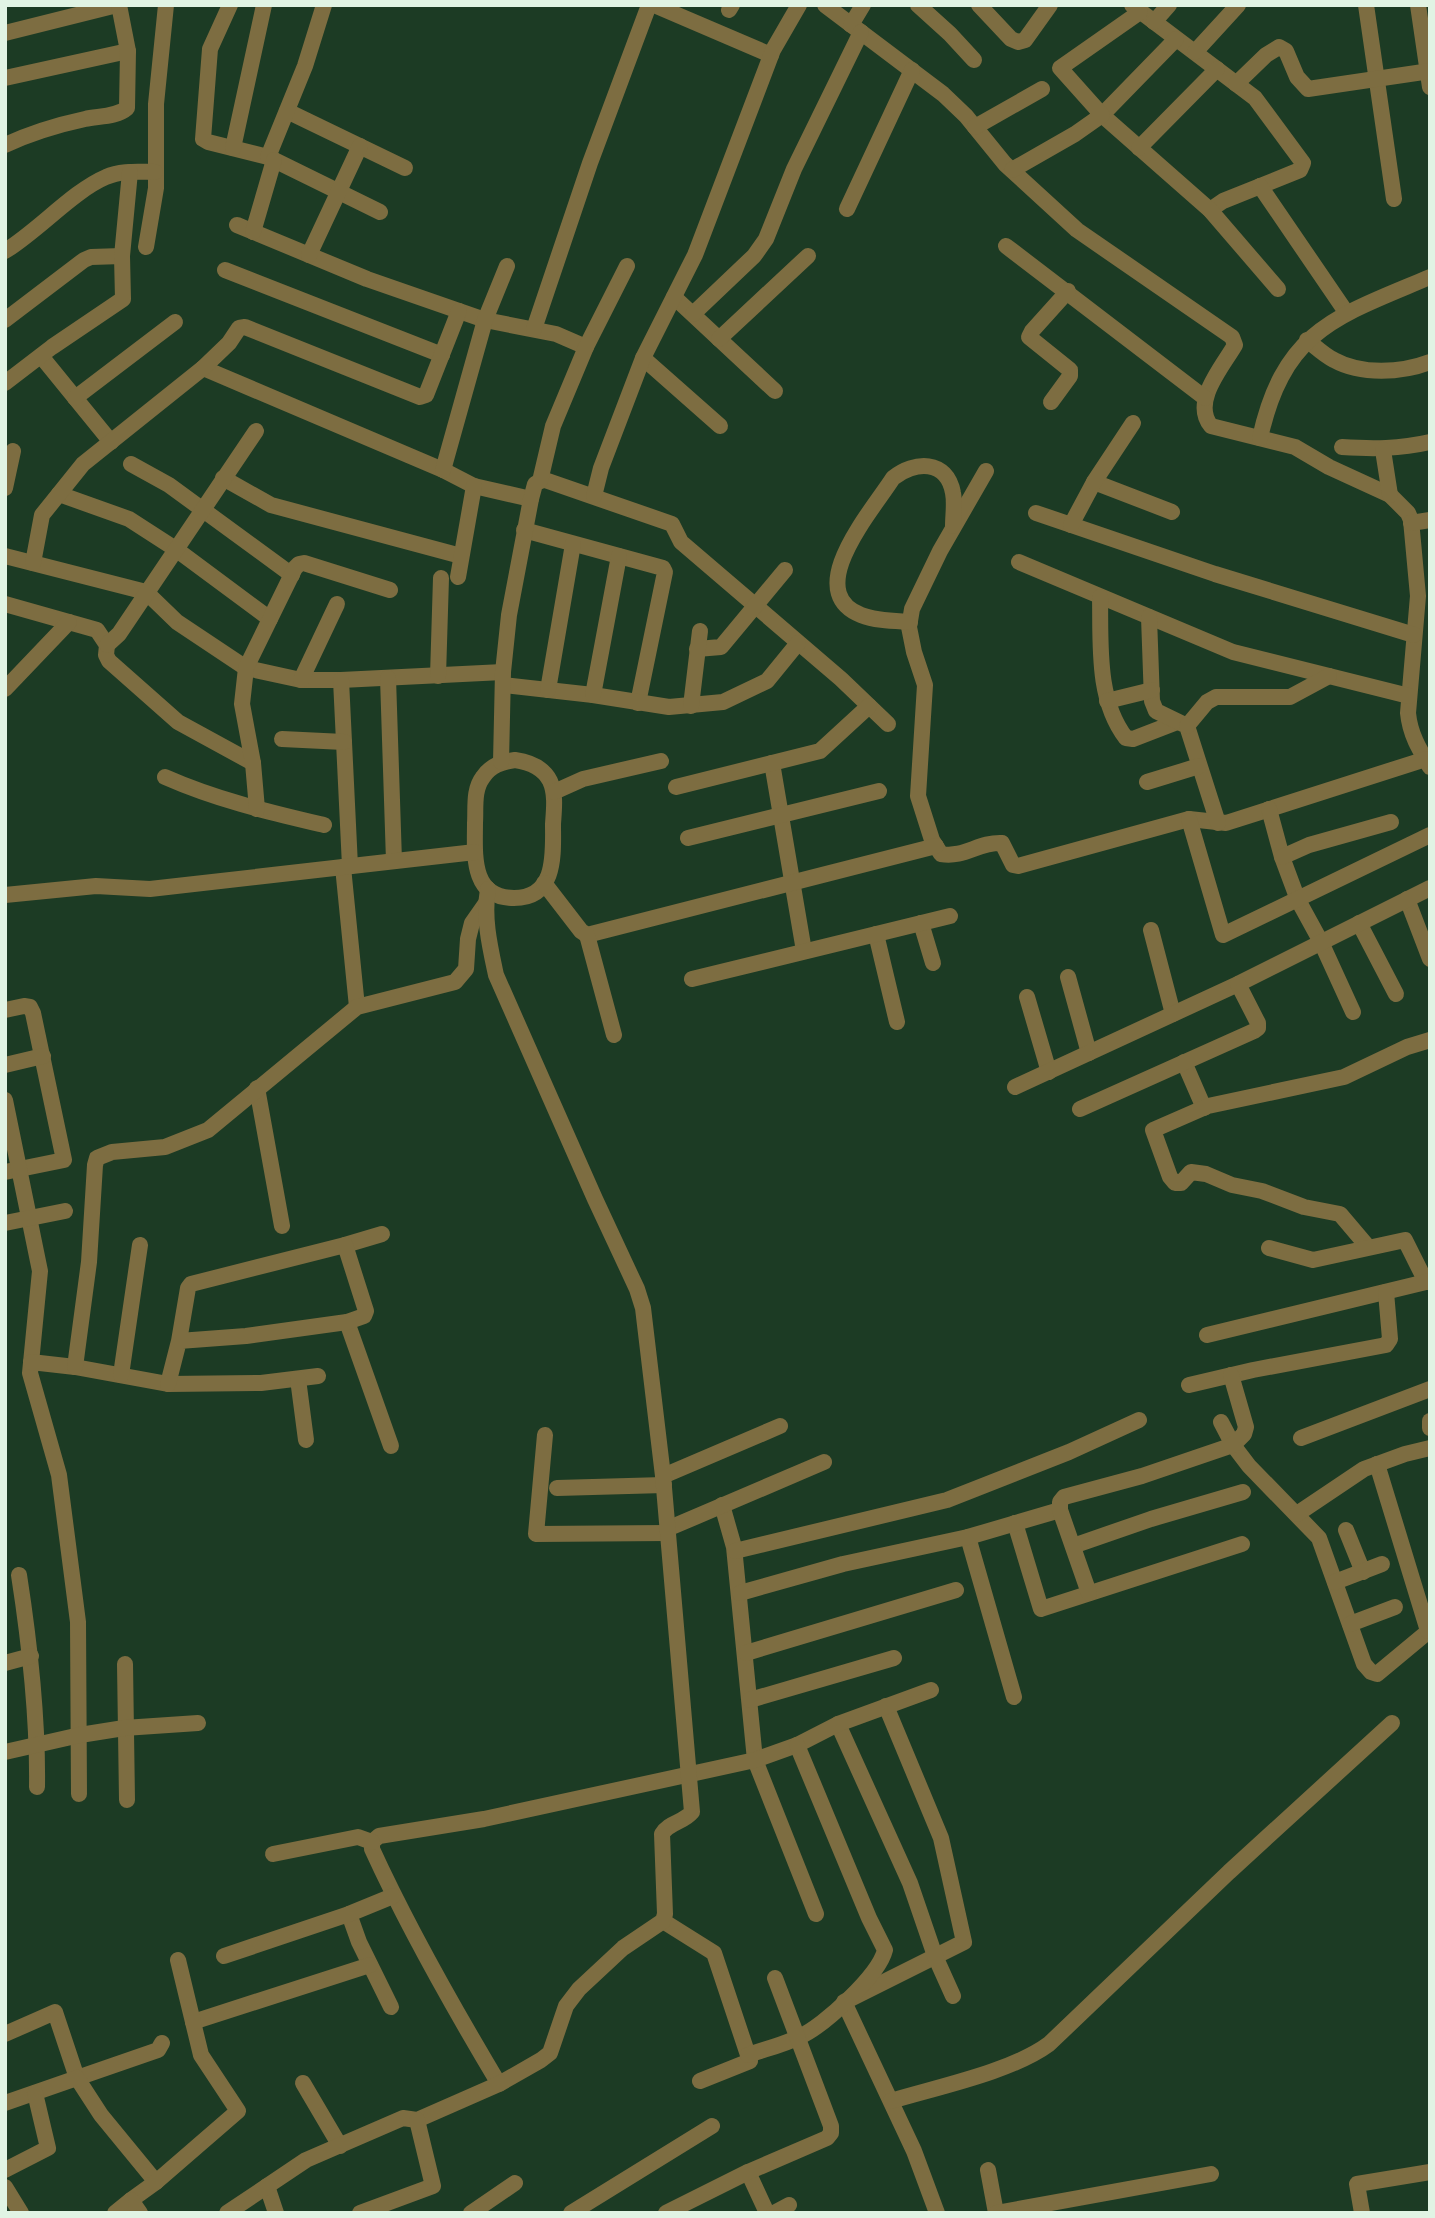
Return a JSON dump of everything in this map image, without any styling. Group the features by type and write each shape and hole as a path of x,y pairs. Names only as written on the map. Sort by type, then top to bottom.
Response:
{"street":[{"path":"5,33 118,5 128,51 127,108 122,112 27,134 5,145"},
{"path":"146,247 156,188 156,104 166,5"},
{"path":"230,5 210,50 203,139 271,158 380,212"},
{"path":"233,148 264,5"},
{"path":"253,232 271,158 324,5"},
{"path":"534,329 565,235 652,5 771,55"},
{"path":"594,496 601,468 643,358 695,255 771,55 799,5"},
{"path":"825,5 943,94 1012,170 1077,230 1232,337 1235,345 1205,398 1203,408 1206,420 1211,426 1295,447 1329,467 1390,495 1408,513 1423,583 1414,635 1409,727 1428,763 1218,823 1189,820 1018,866 1013,865 1002,843 991,842 961,855 941,854 920,811 918,796 925,685 914,652 910,622 912,609 986,471"},
{"path":"693,314 754,256 766,239 856,28 863,5"},
{"path":"918,5 974,60"},
{"path":"984,7 1011,39 1018,42 1025,40 1050,5"},
{"path":"1154,22 1169,5"},
{"path":"1195,52 1238,5"},
{"path":"1366,5 1394,199"},
{"path":"1236,84 1266,55 1279,47 1286,51 1297,77 1308,89 1375,79 1429,76 1418,5"},
{"path":"1210,210 1223,201 1300,170 1303,163 1262,106 1136,8 1060,68 1102,115 1210,210 1278,289"},
{"path":"1012,170 1075,134 1102,115 1176,39"},
{"path":"5,78 128,51"},
{"path":"1139,148 1217,69"},
{"path":"847,209 912,70"},
{"path":"975,127 1042,89"},
{"path":"286,111 405,168"},
{"path":"309,255 360,146"},
{"path":"5,383 123,299 122,256 130,172"},
{"path":"5,251 107,176 155,172"},
{"path":"1260,187 1346,312"},
{"path":"237,225 367,279 485,320 556,334 586,347"},
{"path":"1006,246 1205,398"},
{"path":"5,320 84,260 91,257 122,256"},
{"path":"719,339 808,256"},
{"path":"443,470 485,320 507,266"},
{"path":"540,481 553,426 586,347 627,266"},
{"path":"225,270 442,355"},
{"path":"1259,438 1272,393 1289,361 1307,340 1346,312 1430,277"},
{"path":"1051,401 1070,376 1070,370 1029,337 1068,291"},
{"path":"674,297 775,391"},
{"path":"33,563 39,522 83,464 203,368 229,343 239,328 245,327 420,397 426,395 459,311"},
{"path":"75,398 175,322"},
{"path":"1307,340 1331,359 1347,366 1369,370 1398,369 1430,362"},
{"path":"41,356 111,442"},
{"path":"643,358 720,426"},
{"path":"203,368 443,470 474,486 531,499"},
{"path":"1071,525 1094,482 1133,423"},
{"path":"107,645 119,634 256,431"},
{"path":"1342,447 1383,450 1430,442"},
{"path":"1383,450 1390,495"},
{"path":"6,482 13,451"},
{"path":"131,464 169,485 292,575"},
{"path":"910,622 870,618 846,607 838,596 836,578 843,555 893,478 918,465 930,466 944,473 953,492 953,529"},
{"path":"223,478 271,505 461,556"},
{"path":"502,762 503,679 509,615 531,499 535,484 545,480 671,524 681,541 888,724"},
{"path":"1094,482 1172,512"},
{"path":"458,577 474,486"},
{"path":"59,494 129,519 177,550 270,619"},
{"path":"1036,513 1215,574 1414,635"},
{"path":"1411,523 1430,520"},
{"path":"524,530 663,568 665,572 638,703"},
{"path":"548,691 573,544"},
{"path":"5,556 146,592 177,622 246,668 301,680 438,676 503,679 548,691 638,703 691,706 723,702 760,686 798,643"},
{"path":"593,695 619,556"},
{"path":"1019,562 1233,652 1409,696"},
{"path":"257,809 253,763 243,704 246,668 292,575 299,564 304,563 390,590"},
{"path":"697,649 721,647 785,570"},
{"path":"438,676 441,578"},
{"path":"1100,597 1107,701 1126,738 1133,739 1182,724 1216,697 1290,697 1329,676"},
{"path":"5,604 97,630 107,645 106,655 109,661 178,722 253,763"},
{"path":"301,680 337,604"},
{"path":"1149,617 1152,701 1156,710 1182,724 1218,823"},
{"path":"5,689 69,622"},
{"path":"691,706 700,631"},
{"path":"388,678 394,862"},
{"path":"341,680 347,867 356,1007"},
{"path":"1107,701 1152,690"},
{"path":"676,787 820,751 869,706"},
{"path":"282,739 344,742"},
{"path":"554,792 583,779 661,761"},
{"path":"227,2213 306,2160 403,2118 417,2120 499,2084 550,2053 566,2006 579,1989 623,1948 663,1921 662,1834 667,1826 686,1819 692,1812 663,1480 643,1308 637,1289 496,975 488,938 487,896 475,866 476,792 481,779 489,769 502,762 528,762 540,769 549,779 554,792 553,866 539,889 527,896 487,896"},
{"path":"772,763 804,951"},
{"path":"1147,782 1199,765"},
{"path":"165,777 200,793 324,825"},
{"path":"688,838 879,791"},
{"path":"1269,809 1282,858 1298,900 1321,942 1353,1012"},
{"path":"1189,820 1223,936 1430,835"},
{"path":"1282,858 1309,845 1391,822"},
{"path":"587,935 936,846"},
{"path":"5,895 96,886 150,889 475,852"},
{"path":"544,883 587,935 614,1035"},
{"path":"1015,1087 1238,984 1430,888"},
{"path":"75,1367 89,1262 97,1158 112,1152 165,1147 208,1130 356,1007 455,982 466,969 472,923 487,896"},
{"path":"1407,899 1430,958"},
{"path":"692,979 950,916"},
{"path":"921,923 933,963"},
{"path":"1359,923 1396,994"},
{"path":"1151,930 1173,1014"},
{"path":"876,934 897,1022"},
{"path":"1068,977 1089,1053"},
{"path":"1080,1109 1258,1028 1238,984"},
{"path":"1027,997 1049,1072"},
{"path":"5,1010 30,1007 64,1160 12,1170"},
{"path":"1368,1247 1340,1214 1304,1207 1262,1191 1232,1185 1206,1174 1191,1172 1181,1183 1171,1180 1153,1130 1204,1108 1344,1077 1407,1047 1430,1040"},
{"path":"5,1065 43,1056"},
{"path":"1184,1062 1204,1108"},
{"path":"257,1088 282,1226"},
{"path":"5,1100 12,1170 30,1218 40,1271 30,1373 59,1475 77,1608 79,1794"},
{"path":"5,1223 65,1211"},
{"path":"168,1384 188,1287 191,1284 382,1234"},
{"path":"1207,1335 1428,1281 1405,1240 1313,1260 1269,1248"},
{"path":"121,1375 140,1245"},
{"path":"179,1341 246,1336 347,1322 364,1316 366,1311 345,1245"},
{"path":"1189,1385 1386,1345 1390,1339 1386,1292"},
{"path":"347,1322 391,1446"},
{"path":"31,1362 168,1384 261,1383 318,1376"},
{"path":"1089,1593 1060,1510 1063,1497 1142,1476 1233,1445 1244,1434 1246,1427 1231,1375"},
{"path":"298,1378 306,1440"},
{"path":"1301,1438 1430,1389"},
{"path":"735,1551 947,1500 1069,1452 1139,1420"},
{"path":"1430,1421 1430,1428"},
{"path":"1221,1422 1233,1445 1249,1466 1319,1538 1364,1664 1377,1674 1429,1630 1377,1464"},
{"path":"557,1488 663,1480 780,1426"},
{"path":"545,1435 536,1534 667,1531 824,1462"},
{"path":"1297,1514 1363,1469 1430,1448"},
{"path":"1073,1546 1151,1519 1243,1492"},
{"path":"722,1505 735,1551 755,1760 816,1914"},
{"path":"740,1593 843,1564 968,1536 1060,1510"},
{"path":"1015,1523 1041,1609 1242,1544"},
{"path":"1346,1530 1363,1572"},
{"path":"968,1536 1014,1697"},
{"path":"1335,1583 1382,1564"},
{"path":"19,1576 31,1656 37,1787"},
{"path":"746,1653 956,1590"},
{"path":"1350,1624 1395,1607"},
{"path":"5,1663 31,1656"},
{"path":"750,1700 894,1658"},
{"path":"125,1664 127,1800"},
{"path":"499,2084 442,1989 393,1896 372,1849 372,1842 379,1836 484,1819 755,1760 797,1745 838,1724 931,1690"},
{"path":"844,2002 964,1942 941,1838 886,1706"},
{"path":"5,1752 124,1728 198,1723"},
{"path":"891,2101 1033,2056 1228,1872 1392,1723"},
{"path":"838,1724 910,1883 935,1956 954,1996"},
{"path":"748,2055 798,2038 820,2026 883,1961 885,1950 797,1745"},
{"path":"273,1854 358,1837 372,1842"},
{"path":"225,1956 349,1914 393,1896"},
{"path":"349,1914 391,2007"},
{"path":"663,1921 714,1953 750,2061 700,2081"},
{"path":"115,2213 136,2206 156,2182 237,2111 201,2054 178,1960"},
{"path":"193,2022 370,1965"},
{"path":"666,2213 748,2172 827,2138 831,2133 831,2126 775,1978"},
{"path":"844,2002 914,2151 937,2213"},
{"path":"5,2034 55,2012 77,2078 101,2115 156,2182"},
{"path":"5,2104 158,2050 162,2043"},
{"path":"303,2083 340,2146"},
{"path":"5,2170 48,2148 35,2093"},
{"path":"360,2213 433,2186 417,2120"},
{"path":"571,2213 593,2207 712,2126"},
{"path":"988,2170 996,2213 1211,2174"},
{"path":"748,2172 767,2213"},
{"path":"1362,2213 1357,2184 1430,2172"},
{"path":"471,2213 515,2183"},
{"path":"267,2186 276,2213"},
{"path":"5,2187 21,2213"},
{"path":"774,2213 789,2205"}]}
